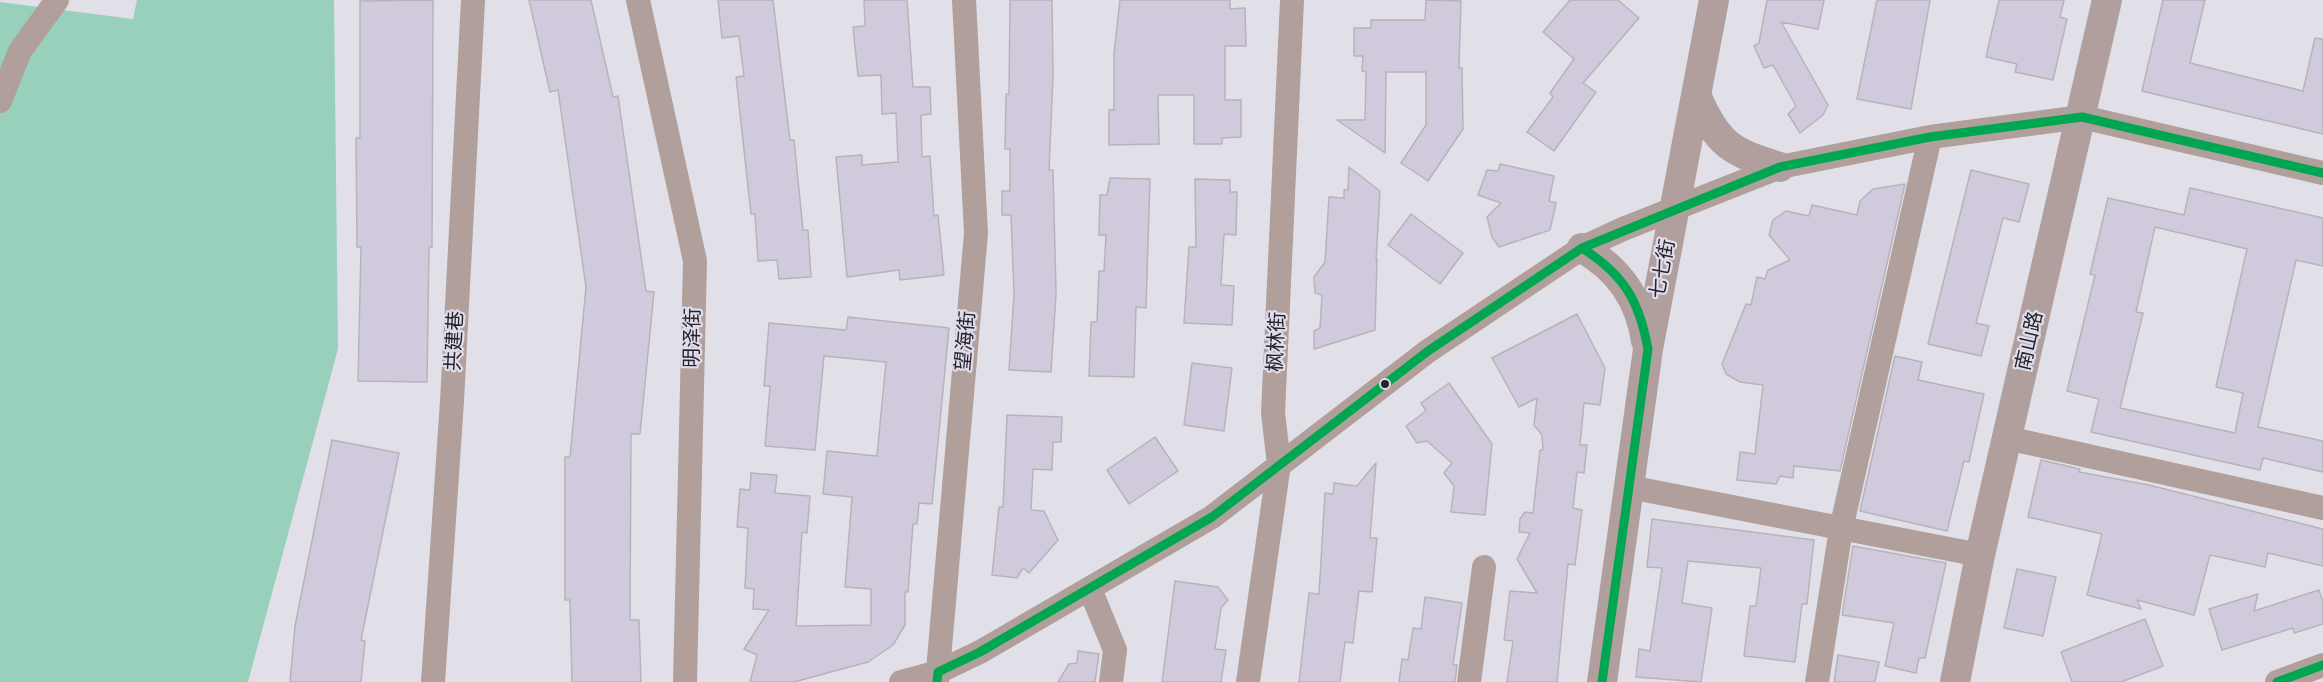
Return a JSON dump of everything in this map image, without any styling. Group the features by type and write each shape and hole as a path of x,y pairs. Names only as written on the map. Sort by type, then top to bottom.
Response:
{"main road":[{"name":"七七街","path":"1602,682 1648,350 1714,0"},
{"name":"南山路","path":"1955,682 1980,555 2107,0"},
{"path":"1696,95 1706,118 1724,141 1743,156 1780,167"},
{"path":"1582,248 1617,274 1632,294 1642,315 1648,350"}],"street":[{"path":"0,101 20,51 57,0"},
{"name":"共建巷","path":"433,682 453,389 473,0"},
{"name":"明泽街","path":"638,0 695,261 685,682"},
{"name":"望海街","path":"937,677 976,232 964,0"},
{"name":"枫林街","path":"1248,682 1279,464 1273,413 1292,0"},
{"path":"902,682 937,677 1212,517 1428,351 1582,248 1675,208 1780,167 1930,137 2082,117 2323,173"},
{"path":"1817,682 1841,529 1930,137"},
{"path":"2007,438 2323,508"},
{"path":"1629,487 1980,555"},
{"path":"1469,682 1484,567"},
{"path":"1090,589 1115,650 1111,682"},
{"path":"2277,682 2323,665"}],"green space":[{"path":"137,0 334,0 338,349 248,682 0,682 0,2 133,19"}],"building":[{"path":"433,0 432,247 429,247 427,382 358,381 361,247 357,247 356,138 360,138 360,1"},
{"path":"529,0 591,0 613,97 618,96 646,291 654,292 640,434 631,434 630,620 639,620 641,682 572,682 570,600 565,600 565,457 570,457 586,287 558,90 550,92"},
{"path":"718,0 773,0 790,140 794,140 803,230 808,230 811,277 779,279 777,260 758,261 755,214 751,214 736,77 744,76 739,36 722,38"},
{"path":"864,0 907,0 913,87 930,87 931,114 921,115 922,157 930,156 934,216 938,215 944,275 900,280 899,270 847,277 836,157 862,155 862,165 898,162 896,113 882,114 881,75 858,76 853,27 865,26"},
{"path":"1010,0 1052,0 1053,75 1049,170 1053,170 1056,293 1051,372 1009,370 1014,294 1011,215 1002,215 1002,191 1010,191 1010,149 1005,149 1006,94 1009,94"},
{"path":"1120,0 1230,0 1230,9 1245,8 1246,46 1225,46 1225,100 1241,100 1241,137 1222,138 1222,144 1194,144 1194,95 1158,95 1159,144 1109,145 1109,110 1114,110 1114,54"},
{"path":"1426,0 1461,1 1459,68 1462,68 1463,129 1428,181 1401,163 1426,125 1426,72 1386,72 1385,153 1337,120 1365,120 1366,72 1362,71 1363,56 1354,56 1354,28 1371,28 1371,20 1425,20"},
{"path":"1570,0 1618,0 1639,18 1583,83 1596,92 1554,151 1527,132 1553,97 1550,93 1574,59 1543,32"},
{"path":"1767,0 1824,0 1818,29 1781,22 1828,105 1823,115 1800,133 1788,114 1796,106 1773,65 1764,68 1754,46 1759,43"},
{"path":"1877,0 1930,0 1911,109 1857,99"},
{"path":"1999,0 2064,0 2060,17 2067,19 2053,80 2015,72 2017,64 1986,57"},
{"path":"2163,0 2205,0 2190,63 2303,91 2315,38 2323,39 2323,134 2142,91"},
{"path":"1500,164 1554,176 1549,201 1556,203 1550,230 1499,247 1492,237 1487,217 1501,203 1478,195 1487,170 1498,171"},
{"path":"1349,167 1380,191 1375,330 1314,349 1314,331 1320,328 1322,295 1315,293 1314,277 1325,262 1329,197 1344,198 1344,190 1348,190"},
{"path":"1971,170 2029,184 2019,222 2003,218 1976,323 1989,326 1981,356 1928,344"},
{"path":"1110,178 1150,179 1146,308 1136,307 1134,377 1089,376 1091,322 1097,322 1099,271 1104,271 1106,235 1099,235 1100,195 1107,195"},
{"path":"1195,179 1230,180 1230,192 1237,192 1236,235 1224,234 1221,285 1234,286 1232,325 1184,323 1189,247 1196,247"},
{"path":"1905,184 1840,471 1794,466 1793,478 1780,476 1776,484 1737,480 1740,452 1755,454 1763,385 1740,382 1726,374 1722,364 1746,304 1751,305 1757,277 1765,279 1768,270 1790,260 1769,235 1773,220 1786,211 1809,216 1812,205 1857,215 1860,201 1873,189"},
{"path":"2190,188 2323,218 2323,266 2296,260 2258,427 2323,441 2323,472 2263,458 2260,470 2091,432 2099,399 2067,391 2095,275 2090,274 2108,198 2184,215","holes":["2155,227 2247,249 2216,387 2243,393 2235,433 2120,408 2143,313 2136,312"]},
{"path":"1411,214 1463,253 1440,284 1388,245"},
{"path":"1577,314 1605,368 1600,405 1584,403 1580,445 1587,445 1584,473 1577,472 1573,508 1582,510 1575,565 1568,564 1557,682 1507,682 1513,641 1504,640 1510,591 1537,593 1517,559 1530,533 1519,532 1520,519 1525,512 1533,513 1540,450 1543,450 1542,435 1534,425 1537,398 1519,407 1492,358"},
{"path":"848,317 949,328 932,504 919,503 917,524 913,524 908,592 905,592 905,625 893,645 868,662 794,682 750,682 757,655 744,649 769,610 753,609 754,589 745,588 748,528 737,527 740,489 750,490 751,473 777,475 775,493 810,496 807,533 802,532 796,626 871,625 871,589 845,587 852,497 823,494 827,451 877,456 886,362 824,356 815,450 765,446 770,386 764,386 769,323 846,330"},
{"path":"1895,356 1922,362 1918,380 1984,394 1969,462 1964,461 1947,531 1860,511"},
{"path":"1192,363 1232,368 1224,431 1184,425"},
{"path":"1449,383 1492,444 1485,515 1451,512 1454,486 1444,473 1452,463 1427,441 1417,443 1406,426 1426,411 1421,403"},
{"path":"1007,415 1062,417 1061,442 1053,442 1052,470 1033,469 1031,510 1044,511 1058,540 1029,573 1023,568 1017,578 992,575 999,507 1003,507"},
{"path":"1155,437 1178,471 1129,504 1107,470"},
{"path":"332,440 399,453 361,640 365,641 361,682 290,682 295,626"},
{"path":"2041,460 2080,469 2079,472 2149,485 2323,529 2323,566 2268,553 2265,567 2210,555 2194,615 2137,600 2141,609 2087,595 2102,534 2028,517"},
{"path":"1376,463 1370,538 1377,538 1372,592 1359,591 1353,643 1345,642 1340,682 1299,682 1309,593 1319,594 1325,493 1333,494 1334,483 1357,486"},
{"path":"1652,519 1814,540 1807,604 1802,604 1795,662 1744,656 1750,606 1756,606 1761,568 1688,561 1682,603 1712,608 1701,682 1636,677 1639,649 1650,651 1662,568 1647,567"},
{"path":"1853,546 1946,563 1925,658 1919,658 1916,673 1885,666 1894,623 1842,615"},
{"path":"2017,569 2056,577 2043,636 2004,628"},
{"path":"1175,581 1218,587 1228,600 1221,608 1215,649 1226,650 1221,682 1162,682"},
{"path":"2319,590 2323,602 2323,624 2294,633 2293,628 2222,650 2209,609 2258,594 2254,611"},
{"path":"1425,597 1462,603 1453,665 1457,665 1455,682 1399,682 1402,659 1408,660 1413,628 1421,629"},
{"path":"2145,619 2163,666 2121,682 2072,682 2061,652"},
{"path":"1078,651 1099,654 1095,682 1058,682 1069,664 1077,663"},
{"path":"1838,655 1879,662 1875,682 1834,682"}],"transit line":[{"path":"937,682 938,672 980,652 1212,517 1428,351 1582,248 1780,167 1930,137 2082,117 2323,173"},
{"path":"1582,248 1609,268 1627,290 1640,316 1648,349 1602,682"},
{"path":"2277,682 2323,665"}]}
